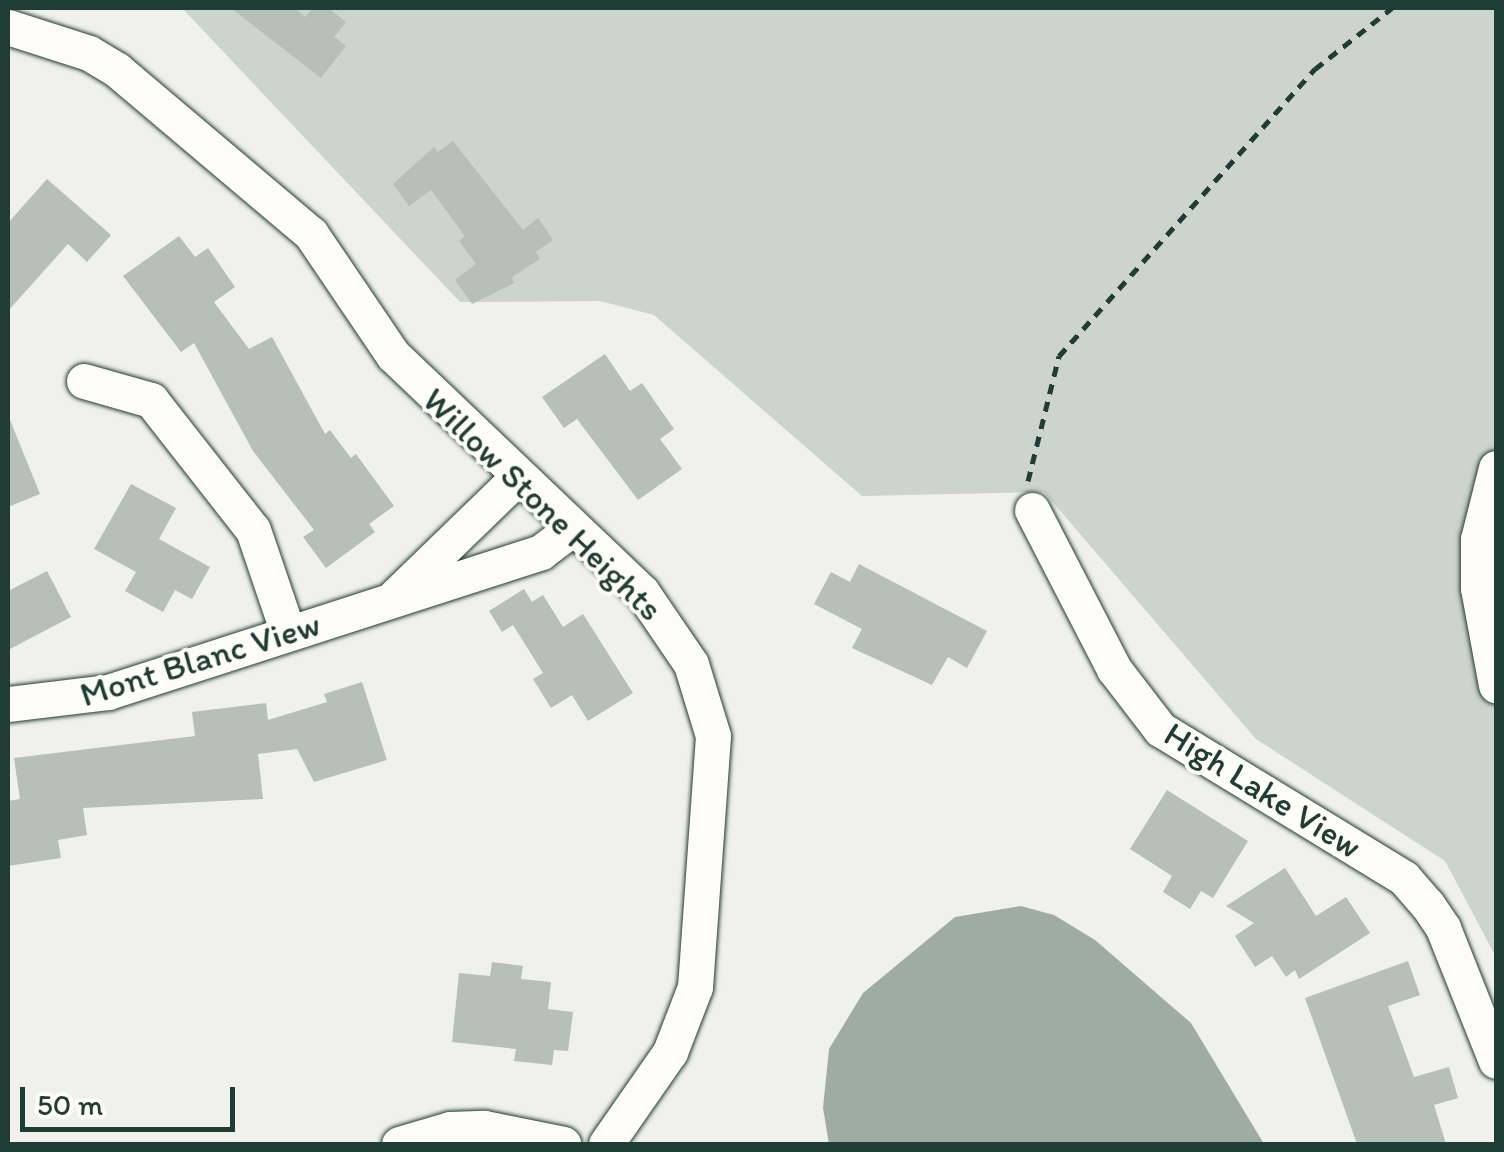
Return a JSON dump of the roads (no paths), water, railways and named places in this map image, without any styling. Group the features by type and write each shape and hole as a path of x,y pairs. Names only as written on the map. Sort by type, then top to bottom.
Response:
{"street":[{"name":"Willow Stone Heights","path":"8,27 89,53 117,70 311,234 393,355 665,620 691,664 713,736 700,866 700,951 686,1022 606,1144"},
{"path":"84,380 151,400 252,530 288,633"},
{"path":"1496,468 1478,539 1478,588 1496,686"},
{"path":"390,601 435,550 517,478"},
{"name":"High Lake View","path":"1032,510 1114,670 1160,729 1404,878 1427,904 1443,928 1496,1061"},
{"name":"Mont Blanc View","path":"8,704 108,692 540,552 572,529"},
{"path":"399,1144 450,1129 484,1128 563,1144"}]}
